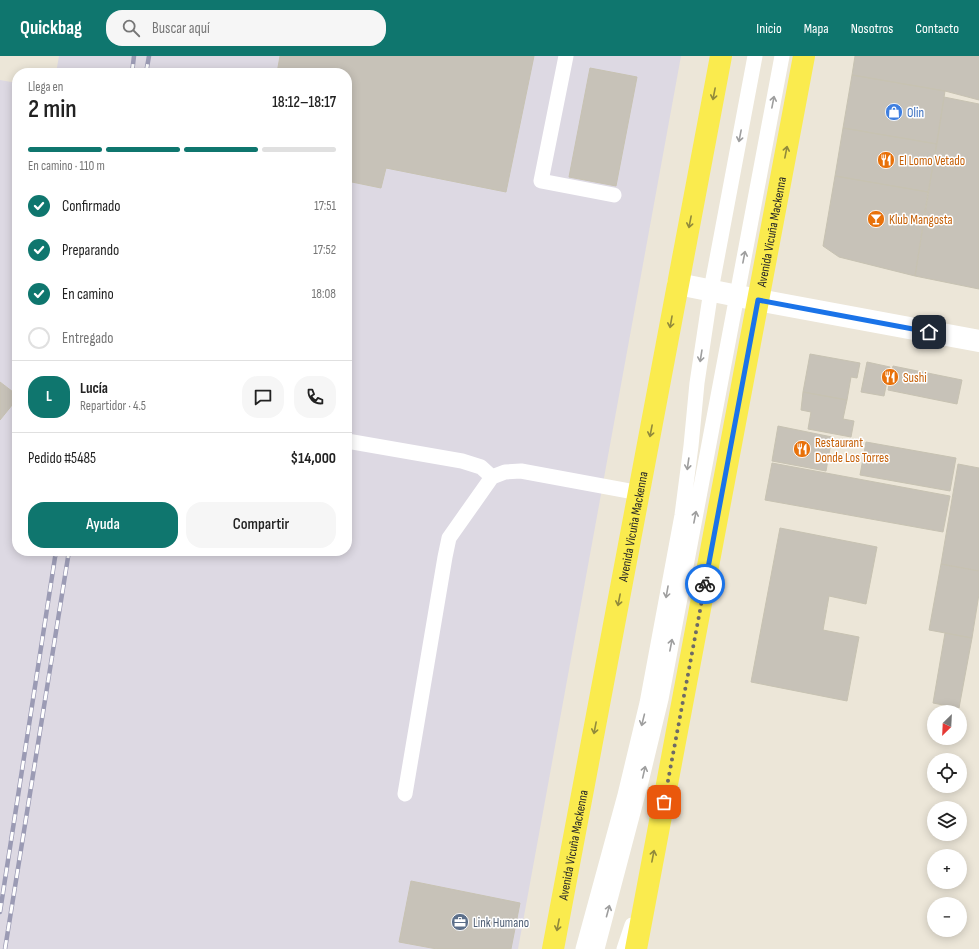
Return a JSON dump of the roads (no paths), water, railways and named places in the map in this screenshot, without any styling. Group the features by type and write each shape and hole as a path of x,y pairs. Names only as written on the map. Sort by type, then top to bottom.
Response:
{"main road":[{"name":"Avenida Vicuña Mackenna","path":"554,949 721,56"},
{"name":"Avenida Vicuña Mackenna","path":"636,949 804,56"}],"street":[{"path":"678,284 979,341"}],"lane":[{"path":"566,56 541,181 614,196"},
{"path":"583,949 625,796 647,703 682,515 697,383 711,290 755,56"},
{"path":"597,949 661,700 782,56"},
{"path":"352,442 462,461 481,467 492,477"},
{"path":"405,794 443,565 449,538 492,477 505,472 520,471 640,494"},
{"path":"624,949 649,878"}],"railway":[{"path":"133,68 134,56"},
{"path":"147,68 149,56"},
{"path":"0,912 55,556"},
{"path":"5,949 68,556"}],"place":[{"name":"Olin","path":"894,112"},
{"name":"El Lomo Vetado","path":"886,160"},
{"name":"Klub Mangosta","path":"876,219"},
{"name":"Sushi","path":"890,377"},
{"name":"Restaurant Donde Los Torres","path":"802,449"},
{"name":"Link Humano","path":"460,922"}]}
